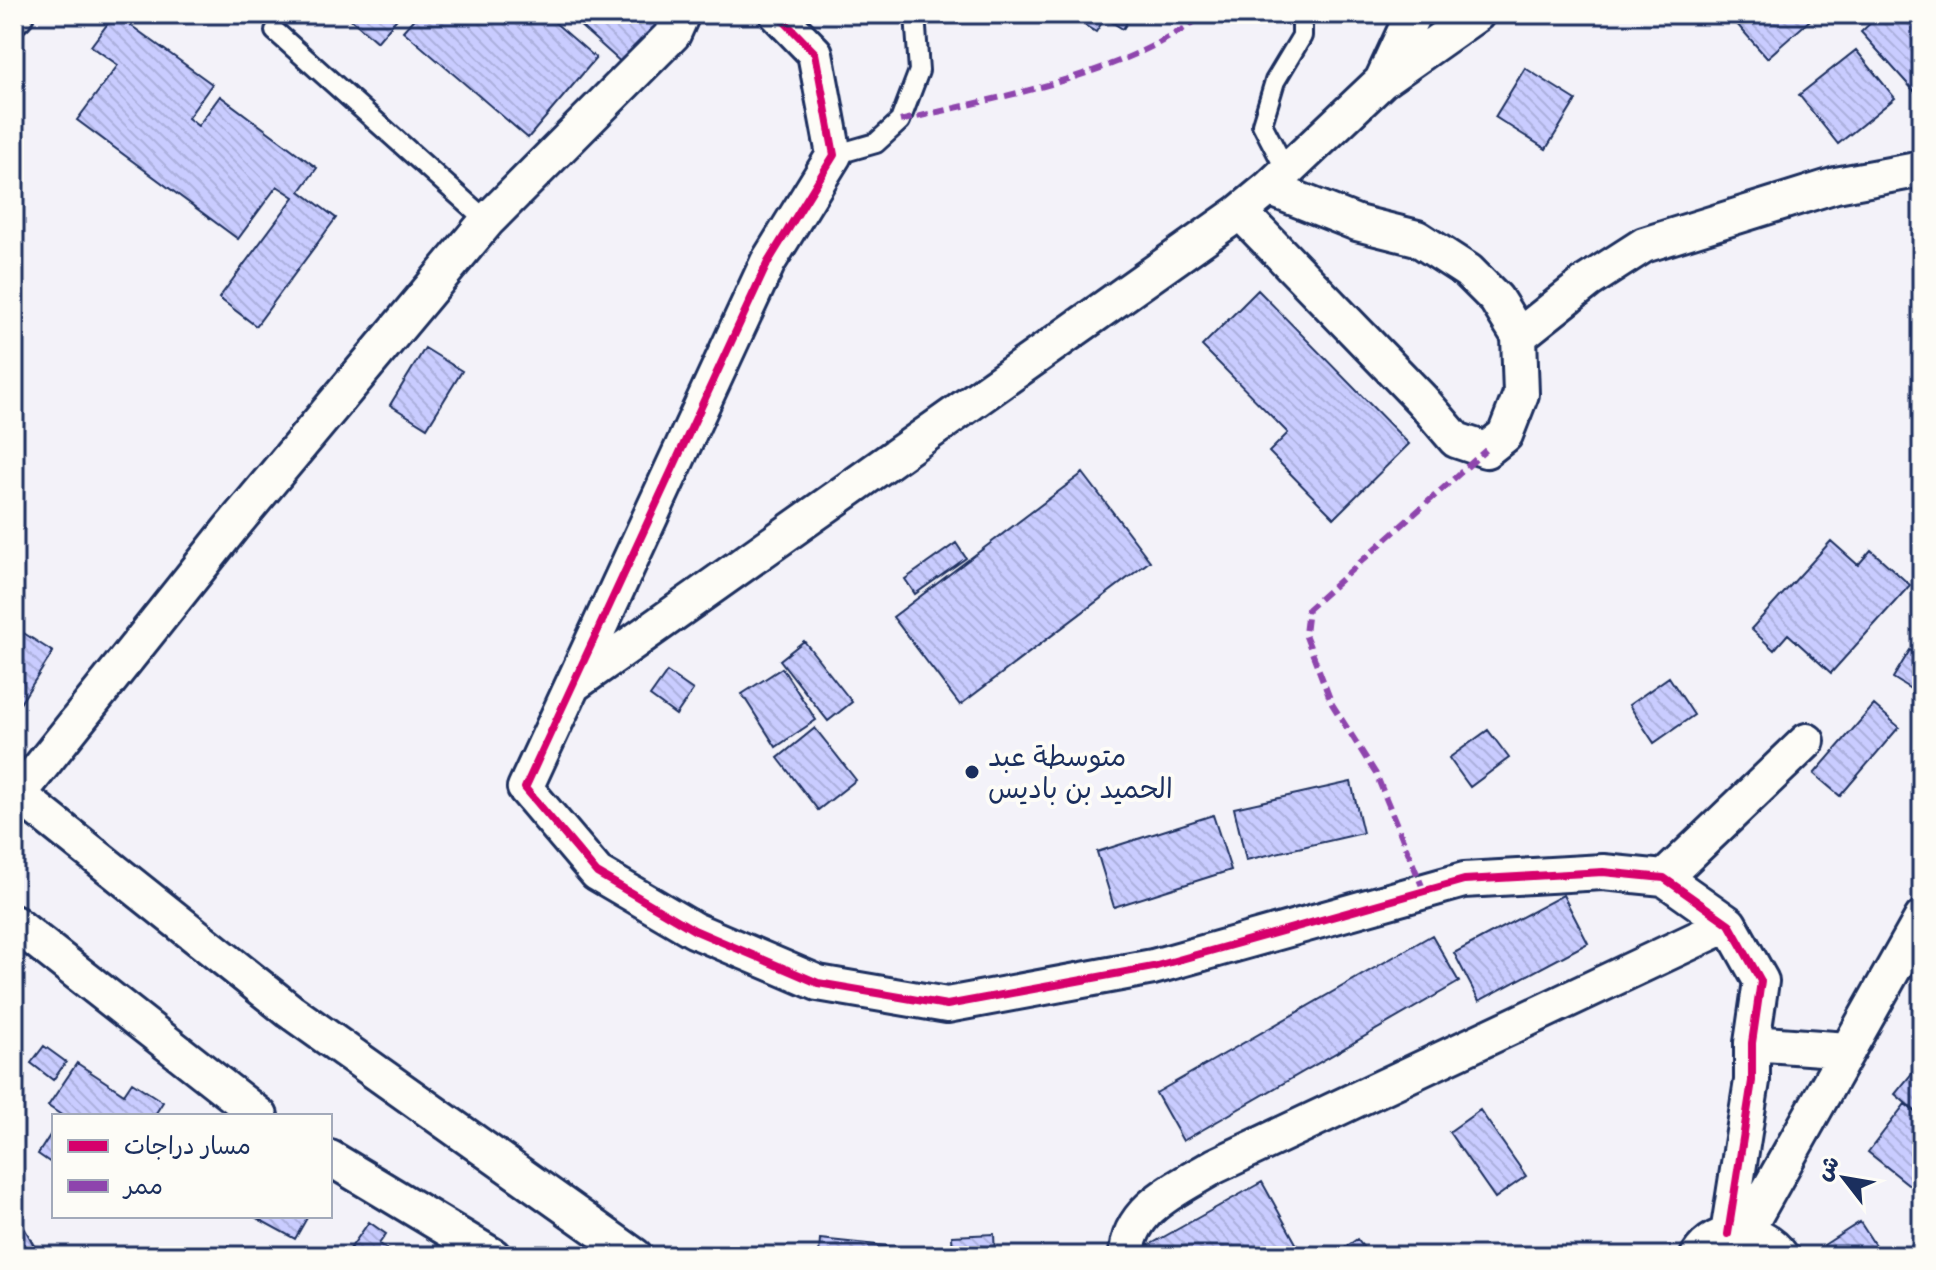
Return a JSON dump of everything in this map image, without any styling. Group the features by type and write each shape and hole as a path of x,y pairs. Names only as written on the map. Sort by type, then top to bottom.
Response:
{"street":[{"path":"635,1256 290,1011 16,793 231,528 487,221 673,34 682,14"},
{"path":"777,14 815,53 834,155 768,262 525,788 597,873 694,930 818,983 947,1005 1153,967 1464,880 1603,872 1664,878 1729,924 1761,981 1752,1043 1752,1081 1736,1233"},
{"path":"1382,81 1413,14"},
{"path":"571,687 1240,212 1382,81 1477,14"},
{"path":"1519,336 1588,281 1644,245 1836,185 1922,169"},
{"path":"1240,212 1421,399 1456,440 1486,450 1505,435 1521,394 1519,336 1496,299 1468,271 1417,238 1357,223 1278,180"},
{"path":"1664,878 1807,741"},
{"path":"1736,1233 1848,1050 1922,918"},
{"path":"14,923 257,1114"},
{"path":"1127,1256 1127,1238 1148,1208 1215,1166 1729,924"},
{"path":"1752,1043 1848,1050"},
{"path":"332,1159 493,1256"},
{"path":"1698,1256 1713,1240 1736,1233 1770,1243 1781,1256"}],"lane":[{"path":"834,155 876,143 900,121 919,71 915,14"},
{"path":"1278,180 1262,124 1275,81 1302,36 1302,14"},
{"path":"275,31 487,221"}],"building":[{"path":"115,14 212,84 188,118 198,126 220,96 317,168 300,191 336,218 256,326 219,298 294,197 277,186 238,239 77,120 118,65 91,46"},
{"path":"345,14 401,14 377,42"},
{"path":"418,14 545,14 596,58 528,138 403,31"},
{"path":"567,14 653,14 662,22 624,65"},
{"path":"1066,14 1132,14 1123,29 1105,18 1096,32"},
{"path":"1728,14 1817,14 1767,58"},
{"path":"1880,14 1922,14 1922,84 1914,91 1861,32"},
{"path":"1856,50 1895,98 1838,144 1799,95"},
{"path":"1525,68 1576,100 1546,149 1495,117"},
{"path":"1258,290 1409,444 1334,518 1269,452 1288,433 1202,346"},
{"path":"425,348 462,371 427,428 390,405"},
{"path":"1083,473 1150,561 960,705 893,617"},
{"path":"1831,541 1858,565 1871,550 1910,585 1831,673 1788,634 1774,650 1751,629"},
{"path":"956,543 966,558 915,594 905,579"},
{"path":"19,630 53,652 14,713 14,639"},
{"path":"804,641 852,702 828,721 780,660"},
{"path":"1910,650 1922,658 1922,696 1893,678"},
{"path":"782,668 816,720 776,747 742,694"},
{"path":"667,672 693,690 676,715 650,696"},
{"path":"1669,677 1694,715 1654,743 1629,705"},
{"path":"1874,705 1899,727 1840,796 1814,774"},
{"path":"815,728 856,780 818,810 778,758"},
{"path":"1488,730 1509,758 1470,787 1449,758"},
{"path":"1351,782 1363,833 1246,860 1234,808"},
{"path":"1213,815 1231,870 1114,907 1097,852"},
{"path":"1563,895 1588,943 1479,1001 1454,953"},
{"path":"1432,935 1459,982 1183,1141 1156,1093"},
{"path":"44,1046 66,1062 53,1080 31,1063"},
{"path":"1922,1061 1922,1117 1895,1094"},
{"path":"77,1063 124,1094 132,1082 163,1102 155,1114 60,1114 48,1106"},
{"path":"1905,1104 1922,1118 1922,1185 1917,1191 1868,1152"},
{"path":"1480,1110 1526,1176 1495,1198 1449,1132"},
{"path":"52,1132 52,1164 38,1154"},
{"path":"1262,1182 1303,1256 1137,1256 1135,1253"},
{"path":"14,1209 38,1253 32,1256 14,1256"},
{"path":"257,1218 307,1218 295,1239"},
{"path":"369,1222 386,1234 379,1244 397,1256 345,1256"},
{"path":"1860,1222 1882,1256 1830,1256 1824,1245"},
{"path":"994,1234 995,1256 953,1256 952,1236"},
{"path":"820,1239 924,1250 923,1256 819,1256"},
{"path":"1357,1239 1370,1256 1333,1256"}],"marked path":[{"path":"900,121 1019,93 1098,69 1172,36 1205,14"},
{"path":"1424,891 1376,774 1332,704 1305,634 1308,609 1486,450"}],"cycle path":[{"path":"777,14 815,53 834,155 768,262 525,788 597,873 694,930 818,983 947,1005 1153,967 1464,880 1603,872 1664,878 1729,924 1761,981 1752,1043 1752,1081 1728,1234"}],"place":[{"name":"متوسطة عبد الحميد بن باديس","path":"972,772"}]}
